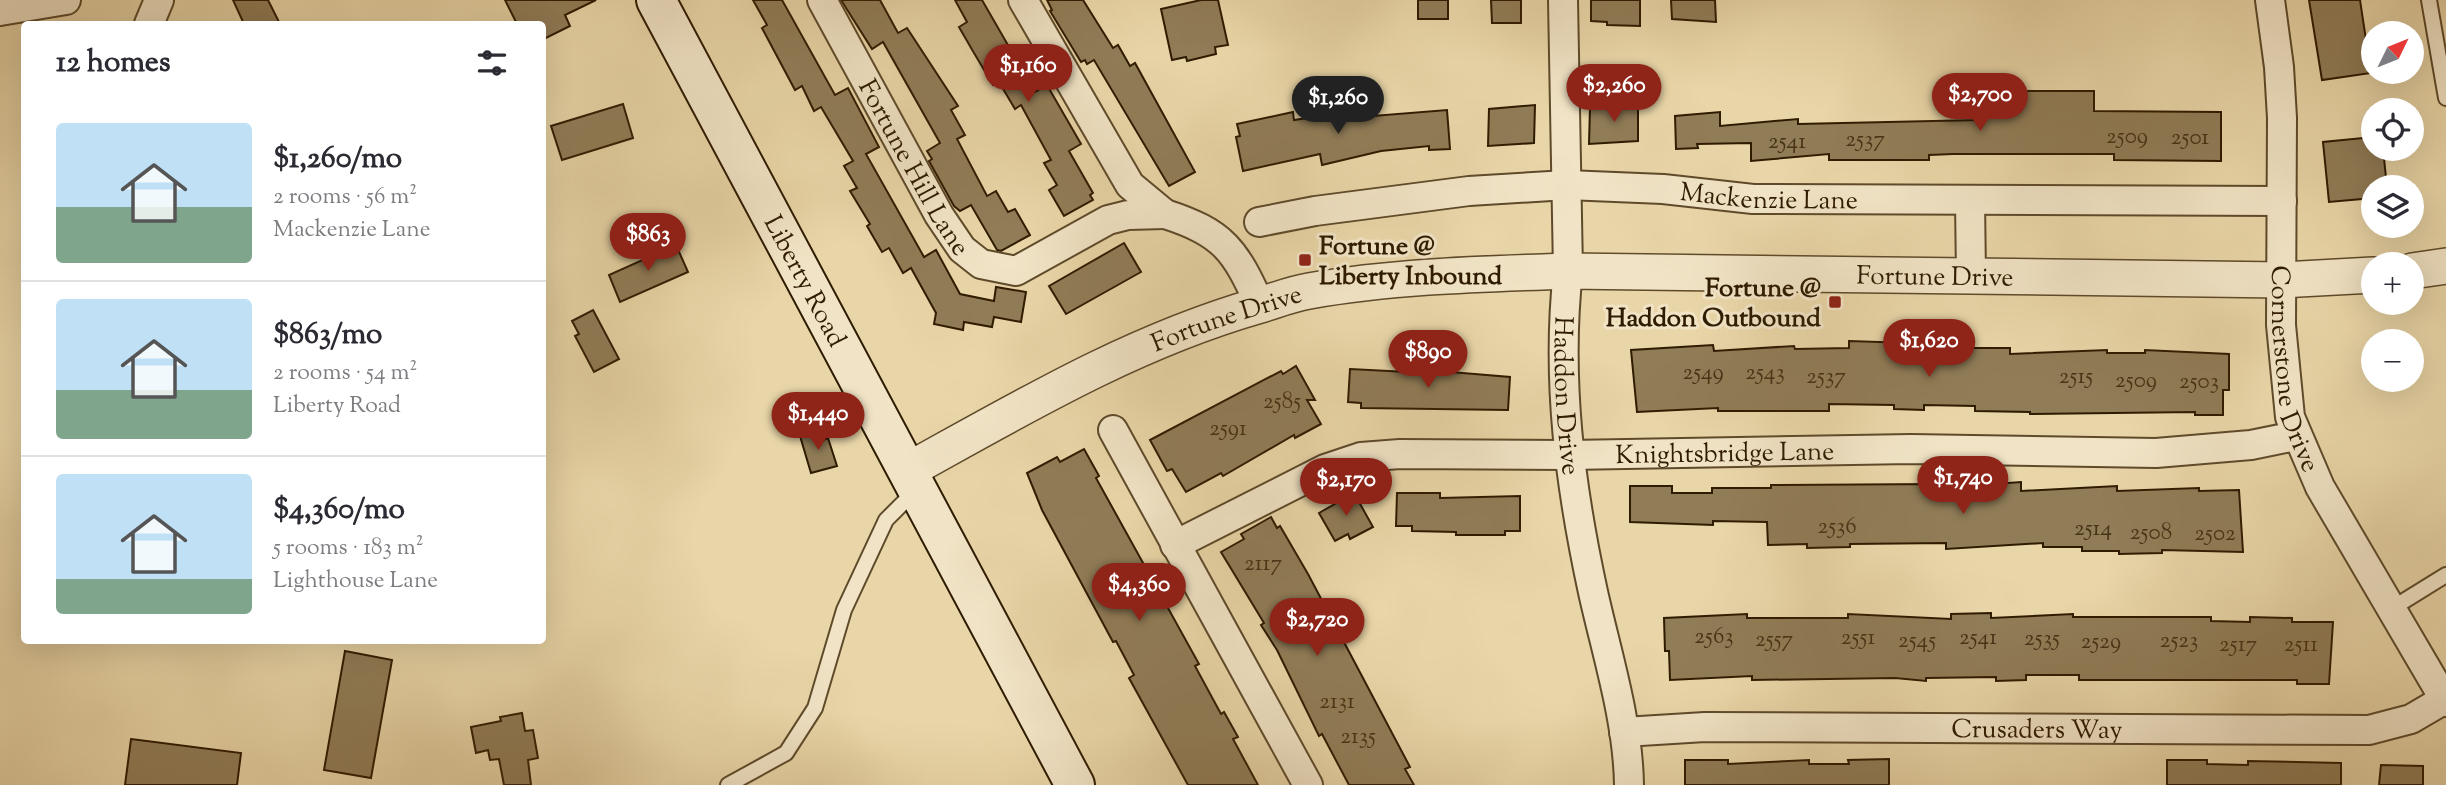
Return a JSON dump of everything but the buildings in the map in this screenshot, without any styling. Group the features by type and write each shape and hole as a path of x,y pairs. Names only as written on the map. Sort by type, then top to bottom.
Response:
{"main road":[{"name":"Liberty Road","path":"656,0 1075,785"}],"street":[{"path":"0,11 66,0"},
{"path":"150,21 159,0"},
{"name":"Fortune Hill Lane","path":"822,0 939,215 962,249 981,264 999,270 1016,271 1108,220 1128,215 1164,214"},
{"name":"Fortune Hill Lane","path":"1023,0 1130,186 1164,214 1211,232 1230,249 1244,270 1260,305"},
{"name":"Haddon Drive","path":"1563,0 1568,271 1562,367 1582,543 1624,732 1629,785"},
{"name":"Cornerstone Drive","path":"2270,0 2279,67 2283,280 2281,325 2285,380 2295,436 2330,506 2445,701"},
{"name":"Mackenzie Lane","path":"1259,222 1315,211 1469,191 1567,185 1663,189 1753,199 2282,201"},
{"path":"1970,201 1971,276"},
{"path":"2424,269 2446,266"},
{"name":"Fortune Drive","path":"912,480 1120,356 1190,327 1306,291 1377,281 1568,271 2283,280 2361,276"},
{"path":"1113,430 1308,785"},
{"name":"Knightsbridge Lane","path":"1175,545 1325,469 1361,457 1400,454 1570,455 1910,449 2156,453 2238,447 2295,436"},
{"name":"Crusaders Way","path":"1624,732 1705,727 2369,730 2411,719 2445,701"}],"lane":[{"path":"2429,0 2446,98"},
{"path":"728,785 748,777 786,753 815,708 844,610 886,520 912,480"},
{"path":"2390,609 2446,575"}],"place":[{"name":"Fortune @ Liberty Inbound","path":"1305,260"},
{"name":"Fortune @ Haddon Outbound","path":"1835,302"}]}
